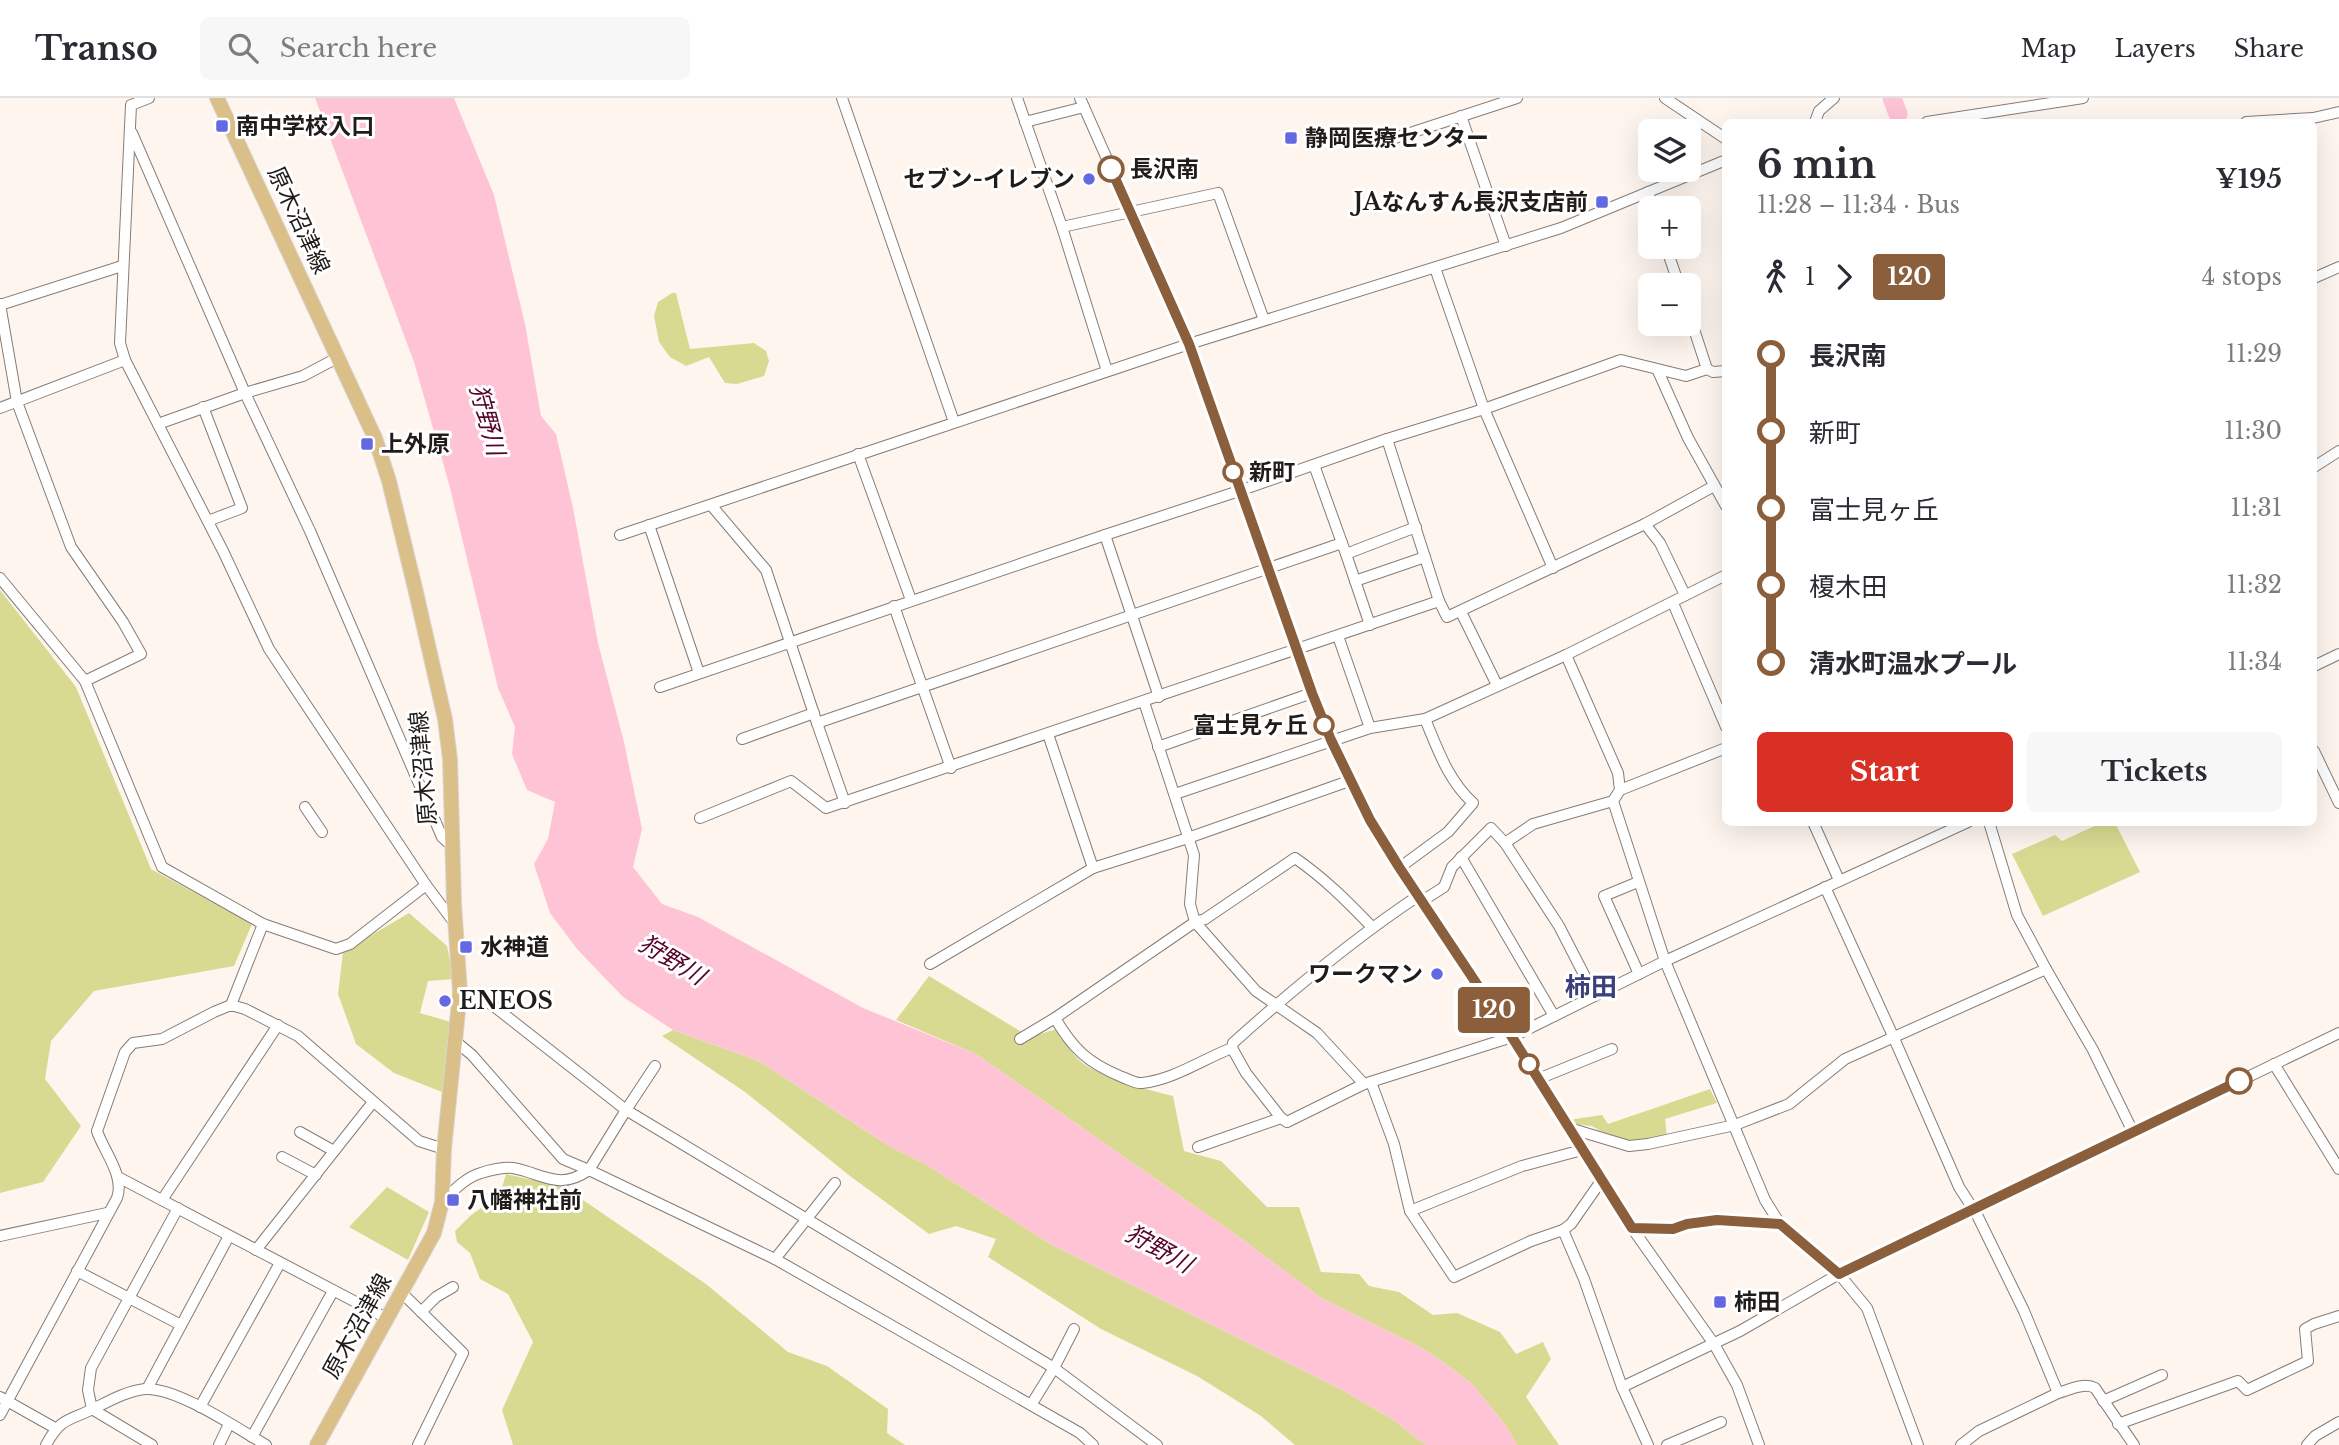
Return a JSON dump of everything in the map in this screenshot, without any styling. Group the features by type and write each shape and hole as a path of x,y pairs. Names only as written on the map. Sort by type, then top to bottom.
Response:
{"main road":[{"name":"原木沼津線","path":"217,98 374,439 389,481 445,719 450,759 460,992 444,1149 442,1202 434,1233 319,1444"}],"street":[{"path":"149,98 131,105 120,343 125,360 208,521 269,649 426,886 456,925"},
{"path":"842,98 954,422"},
{"path":"1017,98 1062,227 1107,371"},
{"path":"1665,98 1722,136"},
{"path":"1816,119 1819,111 1834,98"},
{"path":"1998,98 2002,111"},
{"path":"1947,119 2083,98"},
{"path":"1395,138 1512,99"},
{"path":"1025,122 1082,103 1189,344 1312,693 1360,804 1512,1037 1601,1181 1714,1344 1737,1385 1759,1445"},
{"path":"2297,119 2339,112"},
{"path":"1461,116 1506,246"},
{"path":"129,128 245,393 310,531 442,837 452,846"},
{"path":"620,535 1189,344 1561,228 1722,162"},
{"path":"1648,192 1649,196"},
{"path":"1062,227 1218,193 1264,320"},
{"path":"85,681 141,654 123,622 71,547 17,402 0,304 122,266"},
{"path":"2317,277 2339,267"},
{"path":"1435,268 1484,408 1553,568"},
{"path":"1696,336 1707,369"},
{"path":"158,424 303,376 337,358"},
{"path":"0,408 125,360"},
{"path":"660,687 1621,360 1686,376 1707,369 1722,371"},
{"path":"1658,371 1688,438 1722,499"},
{"path":"203,407 242,508 208,521"},
{"path":"1387,439 1439,601 1447,617 1645,524 1714,486"},
{"path":"2317,465 2339,451"},
{"path":"858,454 911,600"},
{"path":"1314,465 1370,625"},
{"path":"711,505 766,570 845,803"},
{"path":"1645,524 1660,543 1685,595"},
{"path":"649,525 699,673"},
{"path":"742,739 923,687 1268,570 1416,527"},
{"path":"1105,535 1159,697"},
{"path":"1355,581 1426,556"},
{"path":"1175,794 1370,728 1425,719 1566,655 1722,577"},
{"path":"0,578 85,681 162,867 263,925 337,949 350,944 426,886"},
{"path":"700,818 791,781 825,808 845,803 1439,601"},
{"path":"1673,603 1722,718"},
{"path":"894,606 951,768"},
{"path":"1461,612 1497,685"},
{"path":"1338,636 1370,728"},
{"path":"2317,665 2339,654"},
{"path":"1566,655 1618,773 1620,790"},
{"path":"1158,747 1312,693"},
{"path":"1144,702 1194,855 1190,904 1195,922 1256,991 1317,1033 1367,1083 1394,1144 1410,1210 1454,1277 1531,1241 1563,1230 1571,1224 1601,1181"},
{"path":"1399,867 1448,832 1473,803 1460,791 1444,766 1425,719"},
{"path":"1048,734 1093,868"},
{"path":"1505,843 1533,824 1613,801 1620,790 1722,750"},
{"path":"2317,757 2339,803"},
{"path":"930,964 1093,868 1188,838 1349,781"},
{"path":"1613,801 1665,961 1765,1200 1780,1224 1839,1274 1867,1308 1918,1445"},
{"path":"304,807 321,832"},
{"path":"1815,826 1839,880"},
{"path":"1594,996 1559,926 1505,843 1491,828 1452,867 1444,887 1372,927 1276,1005 1233,1043 1232,1048 1246,1073 1287,1122 1367,1083 1512,1037 1665,961 1959,826"},
{"path":"1990,826 2017,915 2093,1050 2133,1132"},
{"path":"1020,1039 1294,858 1327,882 1372,927"},
{"path":"1461,858 1554,1016"},
{"path":"1638,882 1604,896 1639,974"},
{"path":"1825,887 1959,1187 1977,1216 2024,1311 2058,1393"},
{"path":"231,1005 263,925"},
{"path":"1569,1128 1629,1146 1735,1125 1789,1104 1845,1059 2046,969"},
{"path":"491,1004 626,1110 1054,1368 1157,1445"},
{"path":"0,1415 4,1399 120,1189 118,1177 97,1131 125,1052 133,1043 162,1039 231,1005 246,1009 298,1036 419,1141 444,1149"},
{"path":"1055,1018 1065,1036 1084,1058 1102,1069 1140,1084 1184,1071 1232,1048"},
{"path":"162,1200 278,1025"},
{"path":"1622,1387 1714,1344 1839,1274 2339,1033"},
{"path":"455,1041 472,1055 563,1159 775,1259 1080,1433 1093,1445"},
{"path":"1538,1079 1612,1049"},
{"path":"2274,1065 2339,1169"},
{"path":"442,1202 466,1181 480,1173 509,1168 562,1181 577,1178 589,1170 655,1066"},
{"path":"256,1250 373,1102"},
{"path":"1198,1146 1282,1118"},
{"path":"300,1132 334,1152"},
{"path":"1410,1210 1522,1166 1582,1150"},
{"path":"282,1157 316,1175"},
{"path":"118,1177 388,1319"},
{"path":"775,1259 835,1182"},
{"path":"152,1445 92,1409 88,1390 91,1368 178,1209"},
{"path":"0,1236 107,1213"},
{"path":"1632,1228 1673,1229 1717,1220 1780,1224"},
{"path":"1563,1230 1584,1279 1622,1387 1648,1445"},
{"path":"147,1389 229,1236"},
{"path":"200,1407 280,1264"},
{"path":"77,1271 181,1325"},
{"path":"421,1312 436,1297 453,1287"},
{"path":"252,1437 333,1291"},
{"path":"402,1293 463,1353 418,1445"},
{"path":"2118,1424 2238,1381 2247,1390 2308,1361 2305,1329 2339,1316"},
{"path":"1031,1405 1074,1329"},
{"path":"2103,1401 2162,1375"},
{"path":"1961,1445 1979,1431 2058,1393 2090,1385 2095,1388 2134,1445"},
{"path":"46,1445 55,1428 69,1418 121,1395 147,1389 169,1392 266,1445"},
{"path":"4,1399 55,1428"},
{"path":"1667,1445 1721,1422"},
{"path":"2307,1445 2315,1436 2339,1422"},
{"path":"219,1445 229,1424"}],"green space":[{"path":"676,293 690,349 754,343 766,351 769,361 764,376 737,384 725,383 709,357 686,366 670,357 659,342 654,316 658,302"},
{"path":"0,590 76,687 151,869 252,924 234,966 94,991 51,1041 45,1079 81,1126 43,1182 0,1193"},
{"path":"2094,826 2117,826 2140,872 2043,916 2012,854 2055,835 2062,841"},
{"path":"409,913 447,946 454,979 428,981 420,1013 451,1022 449,1058 442,1092 394,1073 356,1044 338,994 343,952"},
{"path":"929,976 1030,1037 1057,1029 1076,1057 1095,1071 1173,1096 1184,1151 1221,1161 1267,1207 1299,1207 1321,1272 1359,1274 1369,1286 1399,1292 1433,1315 1457,1313 1500,1332 1516,1354 1543,1342 1551,1359 1526,1397 1559,1445 1517,1445 1506,1426 1473,1385 1446,1364 1420,1347 1321,1298 1242,1239 976,1054 896,1020"},
{"path":"673,1030 759,1061 889,1146 927,1165 1052,1245 1344,1391 1392,1419 1426,1445 1295,1445 1261,1416 1197,1376 1101,1329 988,1257 996,1239 956,1226 929,1234 850,1176 745,1092 662,1036"},
{"path":"1710,1089 1717,1103 1665,1119 1667,1138 1619,1142 1592,1126 1561,1121 1602,1115 1608,1124"},
{"path":"506,1174 564,1187 706,1284 788,1352 827,1366 888,1409 887,1433 905,1445 513,1445 502,1410 533,1342 508,1294 480,1279 470,1253 457,1242 455,1231 500,1194"},
{"path":"387,1187 429,1212 408,1260 349,1227"}],"water":[{"name":"狩野川","path":"315,98 454,98 494,195 525,324 541,416 556,434 598,643 624,742 642,829 633,867 662,904 698,917 863,1008 976,1054 1242,1239 1321,1298 1420,1347 1446,1364 1473,1385 1506,1426 1517,1445 1426,1445 1392,1419 1344,1391 1052,1245 927,1165 889,1146 759,1061 673,1030 623,997 577,949 550,913 534,864 548,839 555,802 527,790 512,754 515,727 498,688 449,484 414,362"}],"waterway":[{"path":"1892,98 1898,114"}],"bus line":[{"name":"120","path":"1111,169 1189,344 1312,693 1360,804 1512,1037 1632,1228 1673,1229 1717,1220 1780,1224 1839,1274 2239,1081"}],"place":[{"name":"南中学校入口","path":"222,126"},
{"name":"静岡医療センター","path":"1291,138"},
{"name":"長沢南","path":"1111,169"},
{"name":"セブン-イレブン","path":"1089,179"},
{"name":"JAなんすん長沢支店前","path":"1602,202"},
{"name":"上外原","path":"367,444"},
{"name":"新町","path":"1233,472"},
{"name":"富士見ヶ丘","path":"1324,725"},
{"name":"水神道","path":"466,947"},
{"name":"ワークマン","path":"1437,974"},
{"name":"ENEOS","path":"445,1001"},
{"name":"八幡神社前","path":"453,1200"},
{"name":"柿田","path":"1720,1302"}],"district":[{"name":"柿田","path":"1591,987"}]}
